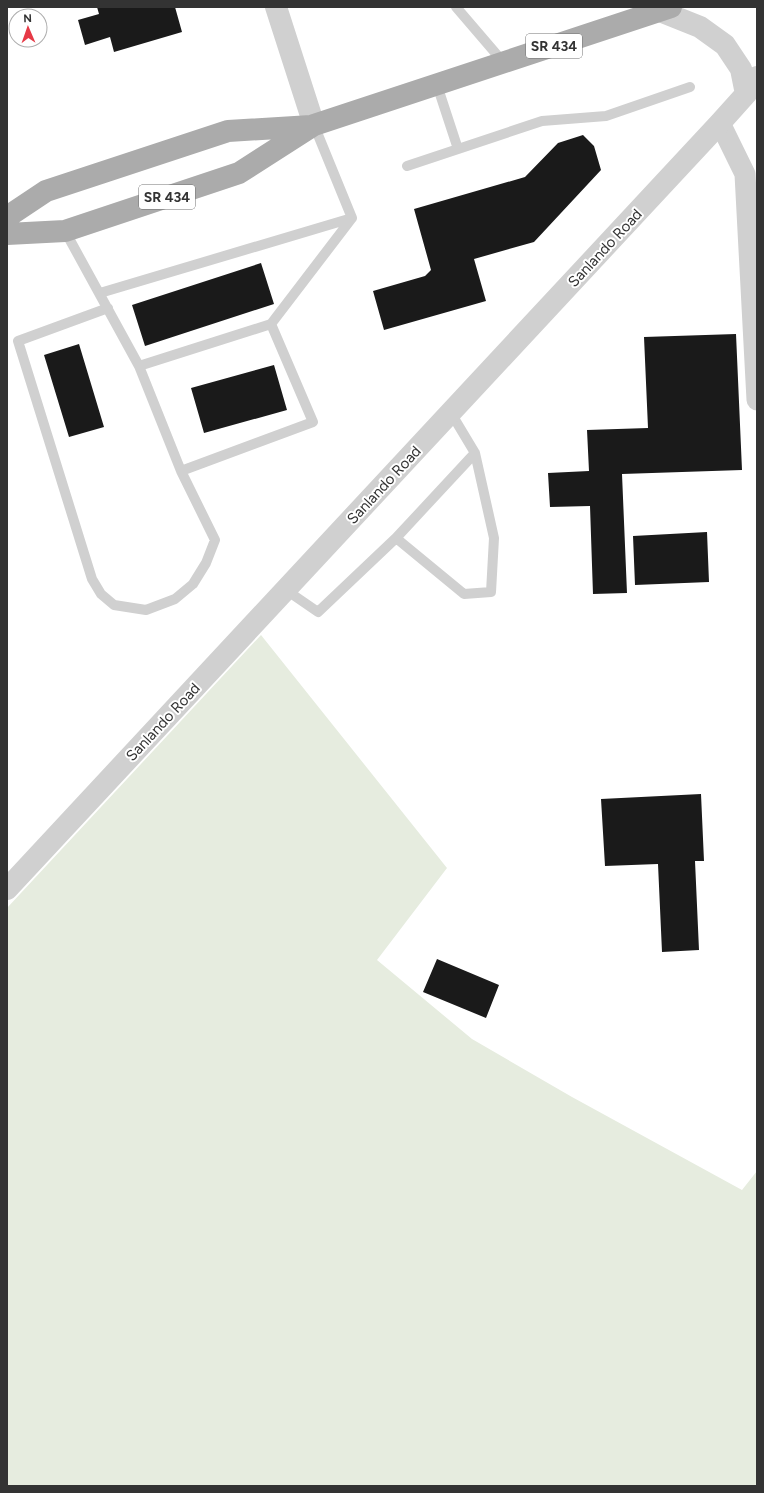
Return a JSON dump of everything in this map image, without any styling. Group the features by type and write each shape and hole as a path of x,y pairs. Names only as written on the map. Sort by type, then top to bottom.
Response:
{"main road":[{"name":"SR 434","path":"7,234 65,231 239,173 314,126 665,9"},
{"name":"SR 434","path":"7,217 46,191 228,131 314,126"}],"street":[{"path":"276,7 314,126"},
{"path":"665,9 700,27 725,45 741,69 754,81"},
{"name":"Sanlando Road","path":"7,889 720,123 754,81"},
{"path":"720,123 745,174 757,400"}],"lane":[{"path":"456,7 504,63"},
{"path":"437,85 458,149"},
{"path":"406,166 542,121 606,116 690,86"},
{"path":"314,126 352,218"},
{"path":"100,294 352,218"},
{"path":"139,366 271,324 352,218"},
{"path":"65,231 108,308 139,366 181,471 215,540 206,563 193,584 175,599 146,610 114,605 101,594 92,579 18,341 108,308"},
{"path":"181,471 313,422 271,324"},
{"path":"396,538 464,594 491,592 494,538 475,453 451,413"},
{"path":"286,590 318,612 396,538 475,453"}],"shaded area":[{"path":"261,635 447,868 377,960 472,1039 572,1097 742,1190 757,1171 757,1486 7,1486 7,908"}],"building":[{"path":"97,7 175,7 182,32 114,52 110,37 85,45 78,20 99,14"},
{"path":"583,135 594,146 601,170 534,242 474,259 486,301 384,330 373,291 425,276 431,270 414,209 525,177 558,143"},
{"path":"261,263 274,304 145,346 132,305"},
{"path":"736,334 742,470 622,474 627,593 593,594 590,506 550,507 548,473 589,471 587,430 648,428 644,337"},
{"path":"79,344 104,427 69,437 44,355"},
{"path":"274,365 287,410 204,433 191,388"},
{"path":"707,532 709,582 635,585 633,536"},
{"path":"701,794 704,861 695,861 699,950 662,952 658,864 605,866 601,799"},
{"path":"437,959 499,985 486,1018 423,992"}]}
